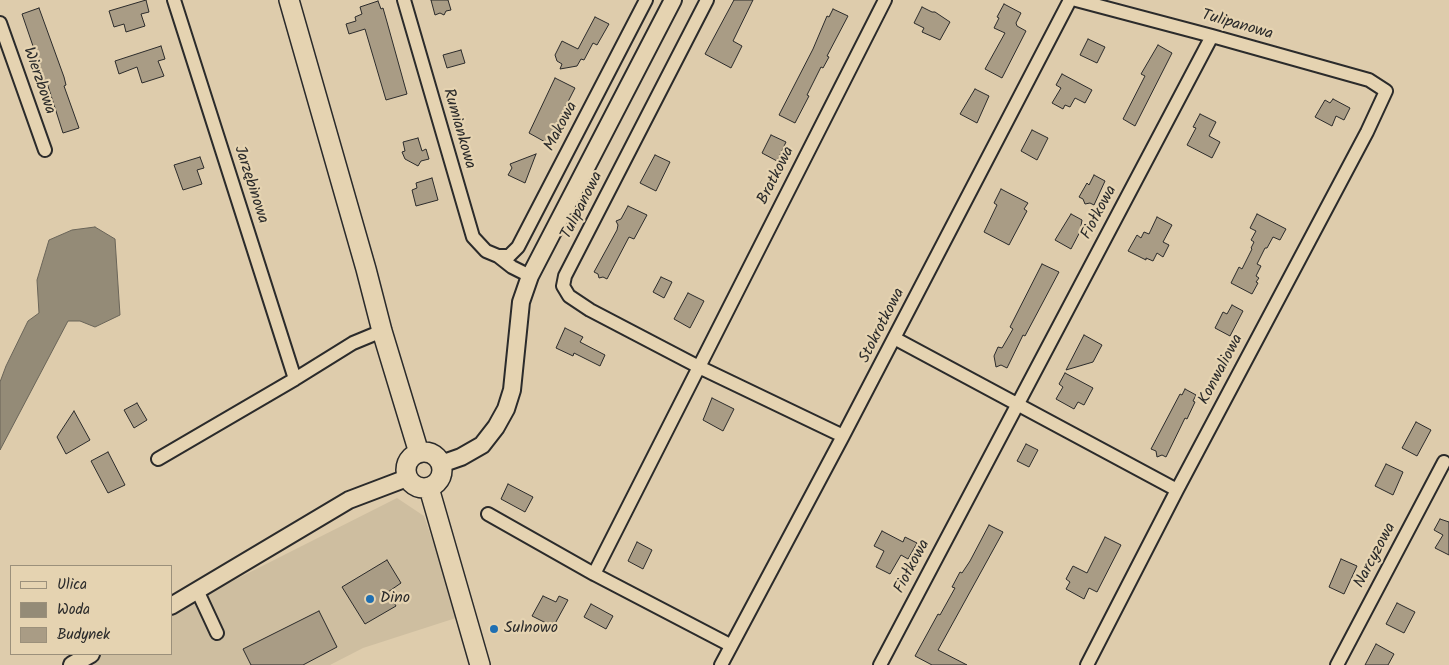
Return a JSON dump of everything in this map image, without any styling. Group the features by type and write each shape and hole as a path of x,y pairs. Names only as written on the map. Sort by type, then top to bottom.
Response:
{"main road":[{"path":"289,0 382,331 419,452"},
{"path":"419,452 430,453 439,459 441,464 442,476 439,481 429,488 414,486 407,478 406,472 409,460 419,452"},
{"path":"429,488 480,665"}],"street":[{"name":"Jarzębinowa","path":"174,0 296,379"},
{"name":"Rumiankowa","path":"404,0 474,237 486,251 498,256 530,276"},
{"name":"Makowa","path":"498,256 509,256 518,247 646,0"},
{"path":"441,464 461,458 482,444 496,427 506,409 512,390 521,302 530,276 673,0"},
{"name":"Tulipanowa","path":"699,367 590,310 569,296 564,286 566,276 708,0"},
{"name":"Bratkowa","path":"594,574 885,0"},
{"name":"Stokrotkowa","path":"721,665 843,436 1070,0"},
{"name":"Tulipanowa","path":"1076,0 1369,80 1386,91"},
{"name":"Wierzbowa","path":"0,23 45,150"},
{"name":"Fiołkowa","path":"880,665 1212,36"},
{"name":"Konwaliowa","path":"1087,665 1177,490 1367,132 1386,91"},
{"path":"158,459 296,379 353,343 382,331"},
{"path":"894,338 1177,490"},
{"path":"699,367 843,436"},
{"name":"Narcyzowa","path":"1336,665 1444,462"},
{"path":"172,605 349,500 407,478"},
{"path":"488,514 594,574 730,645"},
{"path":"197,590 217,633"},
{"path":"72,665 89,655"}],"shaded area":[{"path":"397,498 424,516 459,617 363,648 330,665 68,665 88,655 172,655 172,611"}],"water":[{"path":"95,227 115,239 120,315 95,327 80,321 68,321 0,450 0,382 28,321 39,313 37,280 49,240 72,230"}],"building":[{"path":"146,0 149,12 141,14 145,26 126,32 124,24 114,27 109,11"},
{"path":"431,0 448,0 451,10 446,11 444,15 440,13 435,15"},
{"path":"734,0 753,0 733,41 742,46 731,68 705,54"},
{"path":"378,1 381,9 383,8 407,94 386,100 365,29 349,34 346,24 356,21 355,17 362,14 360,7"},
{"path":"1004,4 1021,13 1016,23 1017,26 1026,31 1002,78 985,69 1005,33 994,28"},
{"path":"922,7 935,12 950,22 940,40 922,32 924,28 914,23"},
{"path":"39,8 64,77 66,85 64,86 79,128 63,133 22,14"},
{"path":"833,9 848,16 827,56 829,57 823,68 821,67 807,95 809,96 795,123 779,115 813,49 827,16 829,17"},
{"path":"595,17 609,24 597,45 593,43 584,60 581,59 577,66 560,69 562,64 557,61 555,55 562,41 578,49"},
{"path":"1088,39 1105,47 1097,63 1080,55"},
{"path":"1158,45 1172,53 1135,126 1123,119 1145,76 1141,74"},
{"path":"161,46 165,59 158,61 164,76 142,83 137,67 119,74 115,61"},
{"path":"461,50 465,63 447,68 443,55"},
{"path":"1062,74 1092,90 1085,103 1075,98 1070,107 1065,105 1063,109 1052,103 1061,88 1056,85"},
{"path":"555,78 575,88 547,143 529,133"},
{"path":"975,89 989,96 977,123 960,114"},
{"path":"1333,99 1350,108 1344,120 1336,116 1332,126 1315,117 1325,100 1330,103"},
{"path":"1200,114 1216,122 1209,136 1220,142 1212,158 1187,145 1196,128 1193,127"},
{"path":"1032,130 1048,138 1037,160 1021,151"},
{"path":"771,135 786,142 777,161 762,153"},
{"path":"418,138 422,151 426,149 429,159 421,161 418,166 405,159 402,152 405,151 403,142"},
{"path":"536,154 525,183 508,175 512,168 510,164"},
{"path":"655,155 670,162 656,191 640,183"},
{"path":"200,157 204,168 197,170 202,184 183,190 174,165"},
{"path":"1094,175 1105,181 1094,205 1090,203 1085,204 1083,199 1079,197 1087,183 1089,185"},
{"path":"432,178 438,200 416,206 412,190 417,188 416,183"},
{"path":"1001,189 1028,203 1024,209 1027,211 1009,245 984,232 997,205 994,203"},
{"path":"628,206 647,215 634,239 629,237 607,279 599,278 598,274 594,272 617,230 618,225 616,221 621,219"},
{"path":"1071,214 1082,220 1082,228 1071,249 1055,240"},
{"path":"1257,214 1286,229 1280,240 1273,237 1267,248 1265,248 1257,264 1261,266 1256,276 1259,278 1252,294 1231,283 1239,267 1242,269 1252,249 1254,242 1251,240 1256,231 1250,228"},
{"path":"1157,217 1172,225 1163,242 1169,245 1163,257 1157,253 1153,261 1146,258 1146,260 1128,251 1137,235 1141,238 1144,232 1149,234"},
{"path":"1042,264 1059,272 1025,336 1023,335 1007,368 1001,365 996,367 994,356 998,347 1002,348 1013,329 1010,327"},
{"path":"661,277 672,282 664,298 653,292"},
{"path":"688,293 704,301 690,328 674,319"},
{"path":"1232,305 1243,311 1230,336 1215,328 1223,312 1227,314"},
{"path":"565,328 583,337 580,342 605,355 600,366 574,353 573,356 556,348"},
{"path":"1084,335 1102,345 1093,362 1066,370"},
{"path":"1065,373 1093,388 1084,405 1078,402 1074,409 1056,399 1063,387 1059,384"},
{"path":"1185,389 1196,395 1193,401 1195,402 1166,457 1162,455 1157,457 1156,451 1151,449 1180,394 1182,395"},
{"path":"712,398 734,409 723,431 703,420"},
{"path":"137,403 147,420 134,428 124,410"},
{"path":"74,411 90,440 66,454 57,437"},
{"path":"1416,422 1431,430 1417,456 1402,448"},
{"path":"1026,444 1038,450 1029,467 1017,461"},
{"path":"108,452 125,485 108,493 91,461"},
{"path":"1386,464 1403,472 1393,495 1375,486"},
{"path":"508,484 533,497 525,512 501,499"},
{"path":"1440,519 1449,522 1449,555 1435,548 1443,535 1434,530"},
{"path":"989,525 1003,532 938,650 967,665 932,665 915,656 955,588 952,587 960,572 962,573 970,561"},
{"path":"882,531 903,542 905,537 917,543 908,559 901,555 890,574 876,567 884,551 874,546"},
{"path":"1105,537 1121,545 1097,592 1089,588 1084,599 1066,589 1070,582 1066,579 1073,566 1087,573"},
{"path":"637,542 652,550 643,569 628,561"},
{"path":"1341,559 1357,566 1344,594 1329,587"},
{"name":"Dino","path":"387,560 401,583 388,592 396,606 365,624 342,587"},
{"path":"543,596 556,602 559,596 568,600 552,629 545,625 546,623 532,616"},
{"path":"1397,603 1415,612 1404,633 1386,624"},
{"path":"591,604 613,616 606,629 584,617"},
{"path":"319,611 337,647 303,665 251,665 243,649"},
{"path":"1376,644 1394,654 1388,665 1365,665"}],"place":[{"name":"Dino","path":"370,599"},
{"name":"Sulnowo","path":"494,629"}]}
